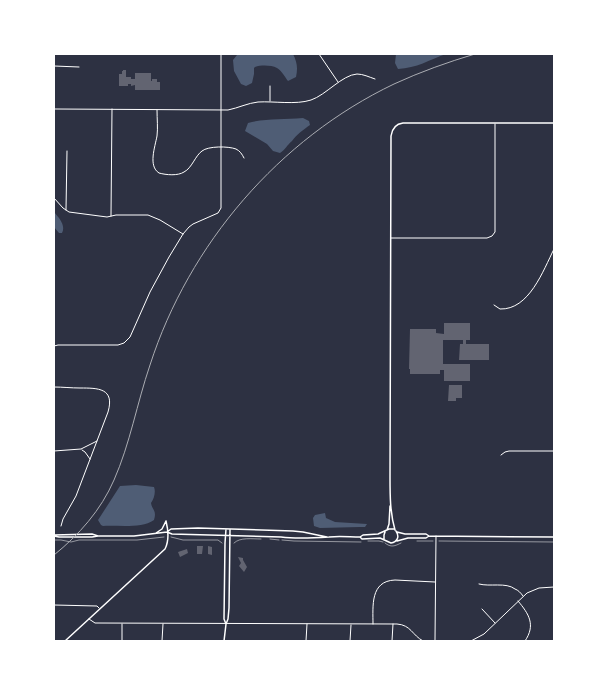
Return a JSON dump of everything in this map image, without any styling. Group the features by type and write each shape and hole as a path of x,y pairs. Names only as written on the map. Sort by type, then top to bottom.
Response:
{"street":[{"path":"54,346 118,345 124,343 130,337 150,292 183,234 193,224 218,213 221,208 221,54"},
{"path":"319,54 338,83"},
{"path":"54,66 79,67"},
{"path":"54,109 221,110 255,103 297,102 309,100 321,95 338,83 356,74 361,74 374,79"},
{"path":"270,86 270,102"},
{"path":"111,216 112,109"},
{"path":"157,110 157,129 154,148 154,166 156,172 162,174 181,174 187,170 204,149 211,147 232,148 242,153 244,158"},
{"path":"385,542 384,537 389,524 390,504 392,130 398,124 403,123 554,123"},
{"path":"391,238 487,238 492,236 494,232 495,123"},
{"path":"66,210 67,151"},
{"path":"54,198 66,210 73,213 107,217 116,215 148,216 160,220 183,234"},
{"path":"494,305 500,310 509,309 524,299 539,280 554,249"},
{"path":"54,387 96,388 107,394 110,402 110,406 76,496 63,519 61,526"},
{"path":"54,451 81,449 97,441"},
{"path":"81,449 90,459"},
{"path":"501,455 509,451 554,451"},
{"path":"390,504 392,509 392,520 398,536 396,541"},
{"path":"65,641 164,550 167,545 166,521 162,529 155,533"},
{"path":"167,532 171,529 186,528 298,531 329,537"},
{"path":"226,529 224,619 226,624"},
{"path":"224,641 229,608 230,529"},
{"path":"360,537 362,535 378,534 391,529 403,534 426,534 430,536 554,537"},
{"path":"54,536 134,536 167,532 172,534 304,538 360,537 362,539 378,538 385,542 391,543 404,538 426,538 430,536"},
{"path":"435,641 436,536"},
{"path":"373,624 374,597 378,588 382,584 387,581 395,580 436,582"},
{"path":"479,584 486,586 509,586 514,588 523,596"},
{"path":"471,641 484,634 530,591 542,587 554,587"},
{"path":"518,602 527,613 530,622 530,633 525,641"},
{"path":"54,605 97,606 99,609"},
{"path":"482,609 495,623"},
{"path":"89,619 96,623 393,624 405,625 409,627 423,641"},
{"path":"122,623 122,641"},
{"path":"162,641 163,623"},
{"path":"306,641 307,624"},
{"path":"350,641 351,624"},
{"path":"392,641 393,624"}],"path":[{"path":"54,540 71,542 79,540 137,540 172,537 183,540 218,540 222,543"},
{"path":"412,541 554,542"},
{"path":"385,542 392,546 403,542"}],"water":[{"path":"239,54 293,54 297,65 296,77 288,81 282,72 277,68 260,66 254,68 252,83 246,86 241,84 234,71 233,60"},
{"path":"396,54 446,54 417,65 398,69 395,63"},
{"path":"303,118 309,121 310,125 298,134 280,153 273,151 267,144 245,131 248,123 255,121"},
{"path":"54,212 63,224 62,233 59,233 54,227"},
{"path":"136,485 154,487 155,491 151,503 155,512 154,520 143,525 136,526 101,525 98,520 120,486"},
{"path":"325,513 326,518 335,522 367,524 365,527 320,528 314,526 313,518 315,515"}],"building":[{"path":"123,70 126,70 126,77 131,77 131,79 135,79 135,73 151,73 151,81 152,79 157,79 157,82 160,82 160,90 135,90 135,85 131,86 131,84 128,84 128,86 119,86 119,74 122,74"},
{"path":"444,323 470,323 470,340 466,340 466,344 489,344 489,360 459,360 460,344 463,344 463,340 443,340 443,364 470,364 470,381 444,381 444,370 440,370 440,374 410,374 410,329 436,329 436,333 444,334"},
{"path":"449,385 462,385 462,398 456,398 456,401 448,401"},
{"path":"197,546 203,546 202,554 197,554"},
{"path":"208,546 212,547 212,555 208,554"},
{"path":"187,549 188,553 180,557 178,552"},
{"path":"238,557 243,558 247,567 244,572 239,566 241,563"}],"railway":[{"path":"54,555 81,530 96,512 109,491 125,452 145,379 167,320 188,278 214,237 244,200 277,165 313,134 352,107 394,84 455,60 475,54"}]}
